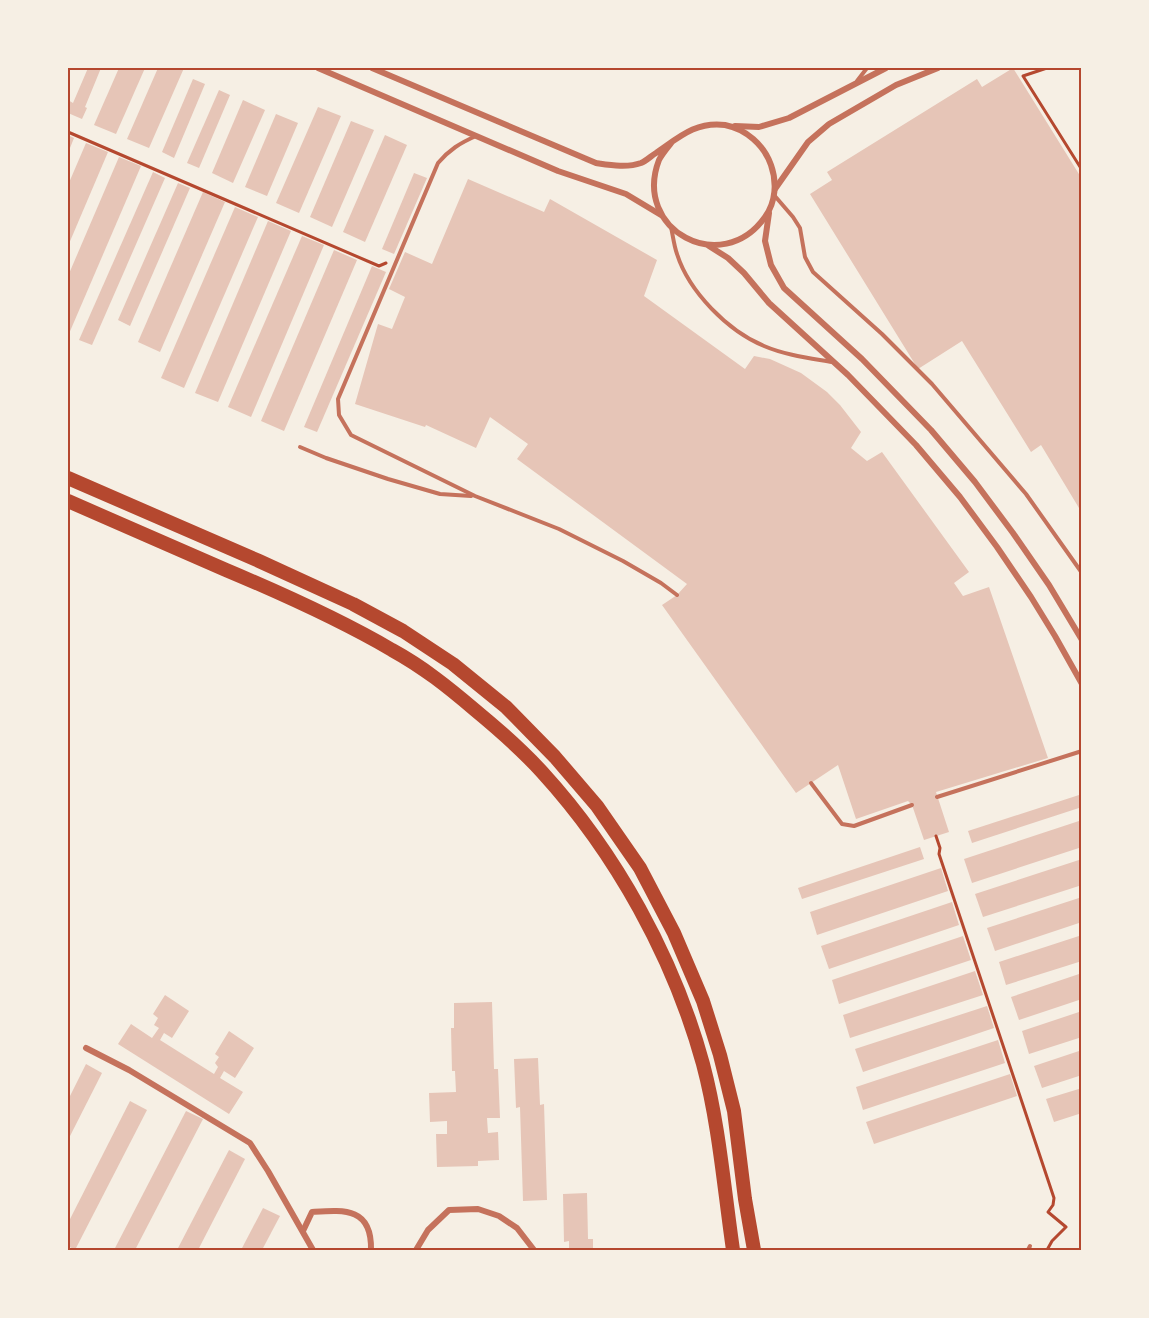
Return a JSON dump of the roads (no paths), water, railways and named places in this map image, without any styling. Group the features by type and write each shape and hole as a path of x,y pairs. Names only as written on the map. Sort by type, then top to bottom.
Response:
{"main road":[{"path":"68,478 353,604 403,632 453,664 506,707 555,757 597,806 640,867 674,933 704,1001 734,1111 754,1251"},
{"path":"68,501 344,622 441,681 493,725 542,772 582,819 624,880 657,943 686,1010 703,1064 714,1115 732,1251"}],"street":[{"path":"318,68 585,181 626,194 662,216"},
{"path":"372,68 596,164 620,166 641,163 684,133 697,127 712,124 759,127 789,118 886,68"},
{"path":"938,68 896,85 829,124 808,142 775,192 769,212 765,241 771,265 784,288 862,359 931,430 975,482 1049,585 1082,640"},
{"path":"727,126 743,132 757,142 768,156 774,172 775,192"},
{"path":"672,142 660,158 654,177 655,197 662,216 682,236 694,243 727,244 744,238 758,227 769,212"},
{"path":"708,245 728,258 744,273 769,303 835,363 916,445 960,497 997,548 1031,597 1082,684"},
{"path":"86,1048 129,1070 250,1143 313,1251"},
{"path":"416,1251 428,1230 449,1210 478,1209 499,1216 517,1228 534,1251"},
{"path":"303,1231 312,1212 341,1210 353,1212 363,1220 368,1230 371,1251"}],"lane":[{"path":"855,84 867,68"},
{"path":"477,136 459,143 438,163 338,399 339,415 351,435 475,496 559,529 661,583 676,595"},
{"path":"775,192 800,228 805,256 813,272 882,334 932,384 1026,494 1082,573"},
{"path":"671,227 677,256 686,274 710,308 732,328 748,339 765,346 835,363"},
{"path":"300,447 346,465 440,494 475,496"},
{"path":"937,797 1082,750"},
{"path":"811,783 842,824 854,826 912,806"}]}
